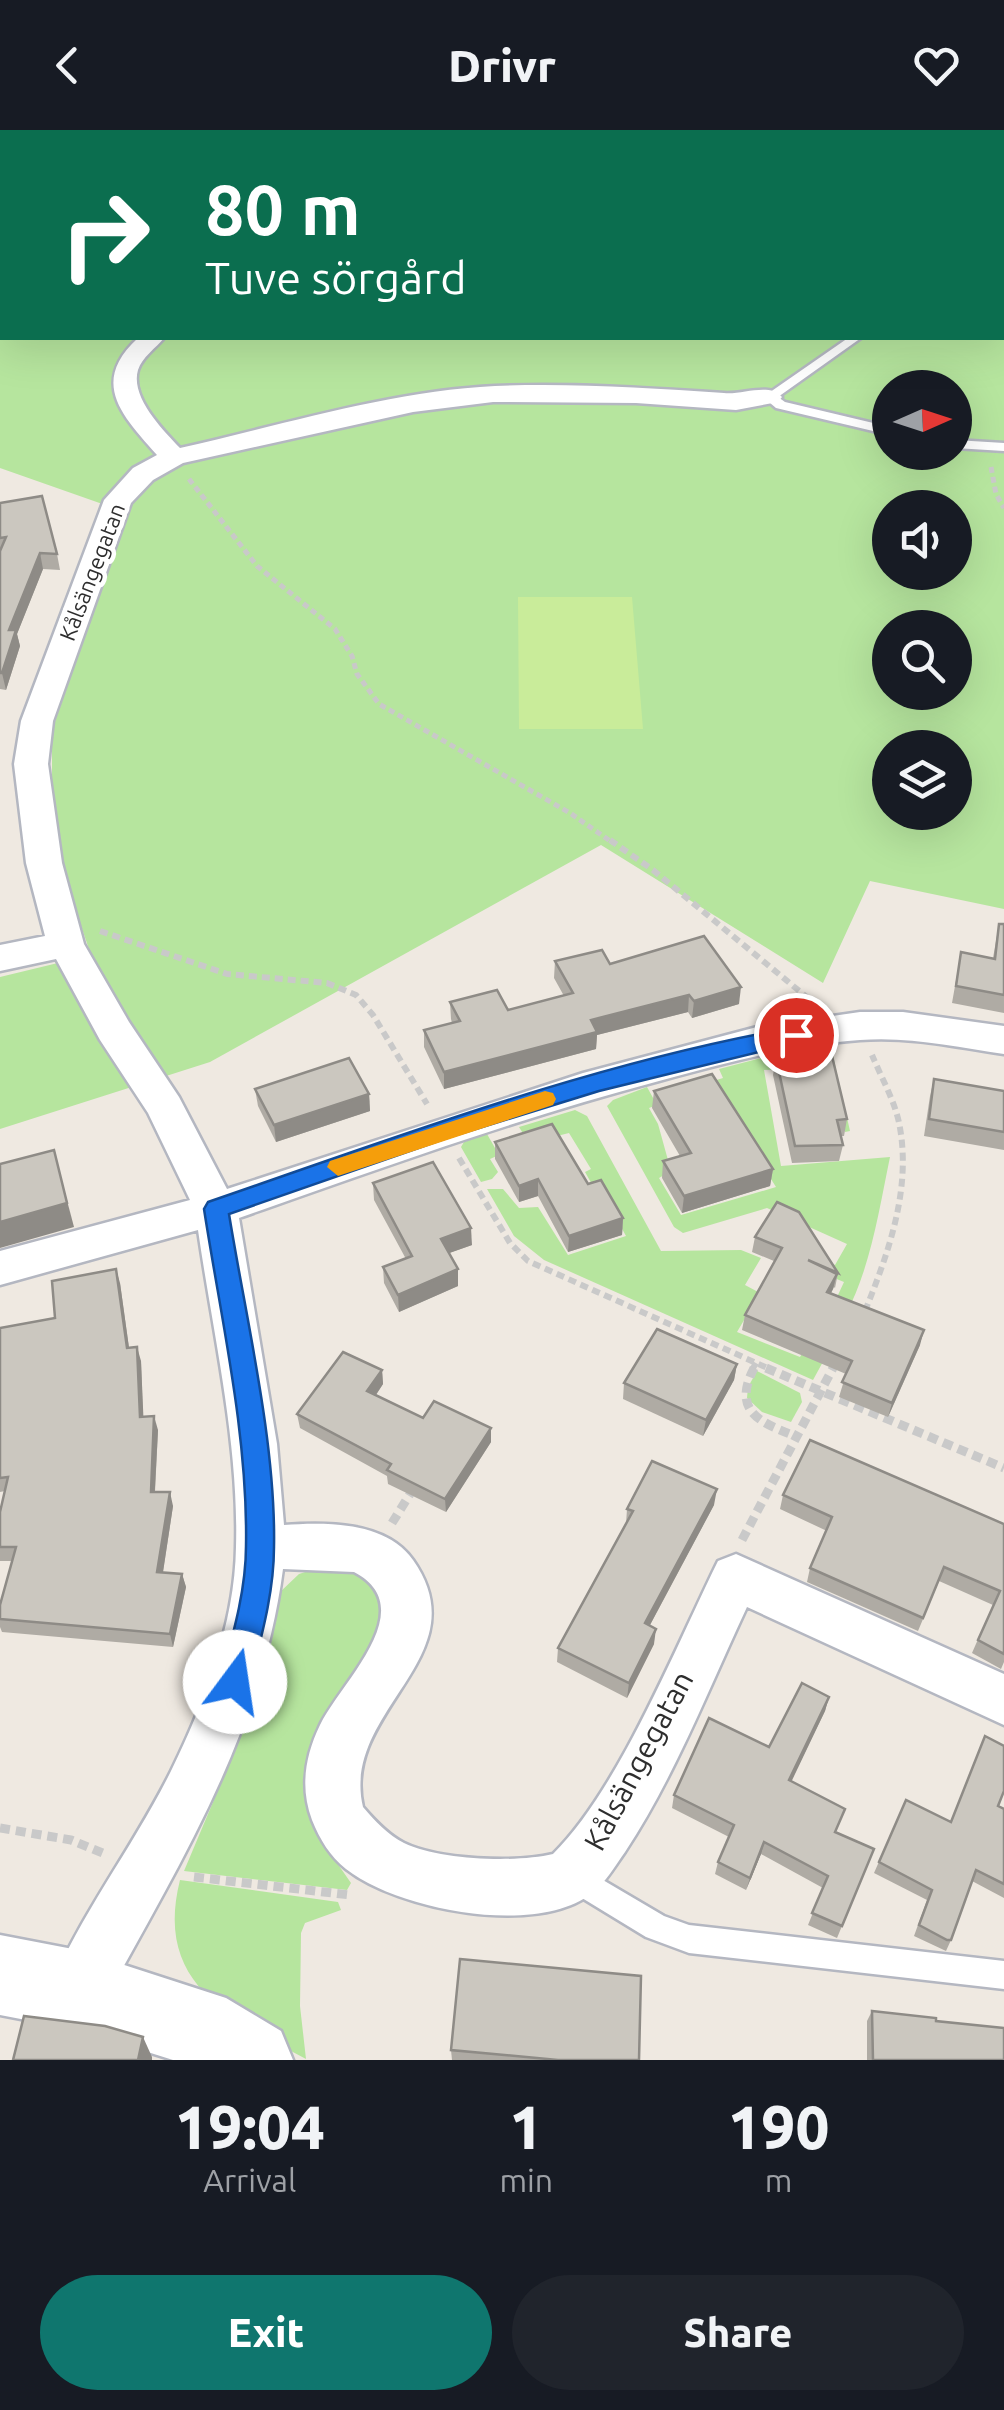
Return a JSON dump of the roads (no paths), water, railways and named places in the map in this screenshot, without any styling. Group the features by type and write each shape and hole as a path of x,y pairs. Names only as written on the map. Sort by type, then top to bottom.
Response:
{"street":[{"path":"150,340 128,362 124,377 128,394 158,442 174,457"},
{"name":"Kålsängegatan","path":"78,1990 190,1790 235,1682 251,1619 260,1548 253,1444 216,1209 164,1107 114,1030 65,938 44,863 30,764 18,721 118,500 143,474 174,457 413,404 493,394 736,402 769,397"},
{"path":"0,958 65,938"},
{"path":"0,1268 216,1209 442,1131 597,1083 748,1044 848,1027 904,1026 1004,1040"},
{"name":"Kålsängegatan","path":"260,1548 323,1545 367,1550 383,1561 403,1588 407,1606 405,1627 394,1655 339,1738 328,1782 341,1824 358,1846 405,1874 533,1886 571,1875 592,1854 620,1809 736,1577 1004,1700"},
{"path":"0,1975 78,1990 197,2027 252,2060"}],"lane":[{"name":"Kålsängegatan","path":"852,340 769,397 781,405 872,427"},
{"path":"972,446 1004,447"},
{"path":"571,1875 656,1928 689,1939 1004,1976"}]}
